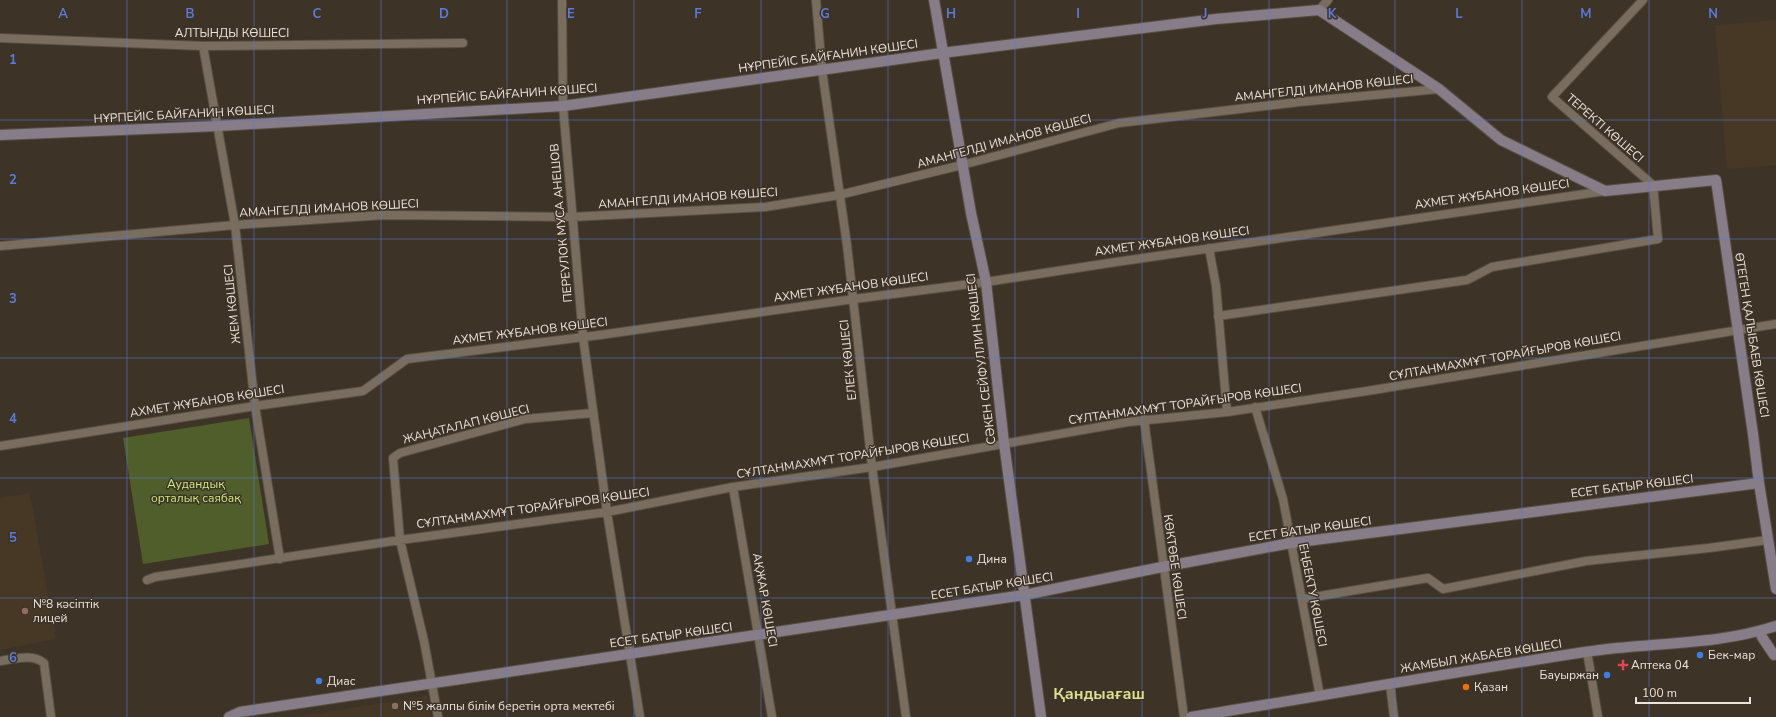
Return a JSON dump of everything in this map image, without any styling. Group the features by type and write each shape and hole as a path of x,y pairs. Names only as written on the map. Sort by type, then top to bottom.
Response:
{"street":[{"name":"ПЕРЕУЛОК МУСА АНЕШОВ","path":"562,0 563,106 583,337 607,512 640,717"},
{"name":"ЕЛЕК КӨШЕСІ","path":"816,0 822,70 854,299 872,466 906,717"},
{"name":"СӘКЕН СЕЙФУЛЛИН КӨШЕСІ","path":"934,0 962,165 986,282 1004,443 1041,717"},
{"path":"1328,0 1319,10 1439,89 1501,140 1605,191"},
{"name":"ТЕРЕКТІ КӨШЕСІ","path":"1643,0 1552,97 1653,185"},
{"name":"НҰРПЕЙІС БАЙҒАНИН КӨШЕСІ","path":"0,135 218,126 563,106 942,53 1216,20 1319,10"},
{"name":"АЛТЫНДЫ КӨШЕСІ","path":"0,38 203,46 463,43"},
{"name":"ЖЕМ КӨШЕСІ","path":"203,46 235,225 255,406 280,559"},
{"name":"АМАНГЕЛДІ ИМАНОВ КӨШЕСІ","path":"0,246 235,225 385,216 572,217 765,207 839,195 962,165 1119,123 1299,102 1439,89"},
{"name":"АХМЕТ ЖҰБАНОВ КӨШЕСІ","path":"0,446 255,406 363,391 407,359 583,337 986,282 1209,248 1605,191 1653,185 1716,180"},
{"name":"ӨТЕГЕН ҚАЛЫБАЕВ КӨШЕСІ","path":"1716,180 1737,329 1754,434 1759,483 1776,589"},
{"path":"1218,316 1467,280 1492,266 1658,239 1653,185"},
{"path":"1209,248 1216,286 1227,412"},
{"name":"СҰЛТАНМАХМҰТ ТОРАЙҒЫРОВ КӨШЕСІ","path":"147,580 155,577 400,540 607,512 733,487 872,466 1144,419 1227,412 1367,391 1737,329 1776,324"},
{"name":"ЕҢБЕКТУ КӨШЕСІ","path":"1255,407 1283,499 1320,696"},
{"name":"ЖАҢАТАЛАП КӨШЕСІ","path":"438,717 424,641 400,540 393,458 400,454 525,419 593,413"},
{"name":"КӨКТӨБЕ КӨШЕСІ","path":"1144,419 1162,567 1184,717"},
{"name":"ЕСЕТ БАТЫР КӨШЕСІ","path":"229,717 240,712 1024,595 1291,543 1759,483"},
{"name":"АҚЖАР КӨШЕСІ","path":"733,487 772,717"},
{"path":"1302,599 1428,578 1443,589 1586,561 1768,540"},
{"name":"ЖАМБЫЛ ЖАБАЕВ КӨШЕСІ","path":"1191,717 1587,651 1717,638 1761,631 1776,626"},
{"path":"1761,631 1762,637 1775,653"},
{"path":"1587,651 1598,717"},
{"path":"0,661 29,657 38,658 44,663 51,717"},
{"path":"1390,684 1394,717"}],"shaded area":[{"path":"1776,20 1776,165 1727,169 1715,25"},
{"path":"30,493 56,639 0,650 0,498"},
{"name":"№5 жалпы білім беретін орта мектебі","path":"427,696 431,717 294,717"}],"green space":[{"name":"Аудандық орталық саябақ","path":"249,418 269,544 143,564 123,438"}],"place":[{"name":"Дина","path":"969,559"},
{"name":"№8 кәсіптік лицей","path":"25,611"},
{"name":"Бек-мар","path":"1700,655"},
{"name":"Аптека 04","path":"1623,665"},
{"name":"Бауыржан","path":"1607,675"},
{"name":"Диас","path":"319,681"},
{"name":"Қазан","path":"1466,687"},
{"name":"№5 жалпы білім беретін орта мектебі","path":"395,706"}],"district":[{"name":"Қандыағаш","path":"1099,693"}]}
